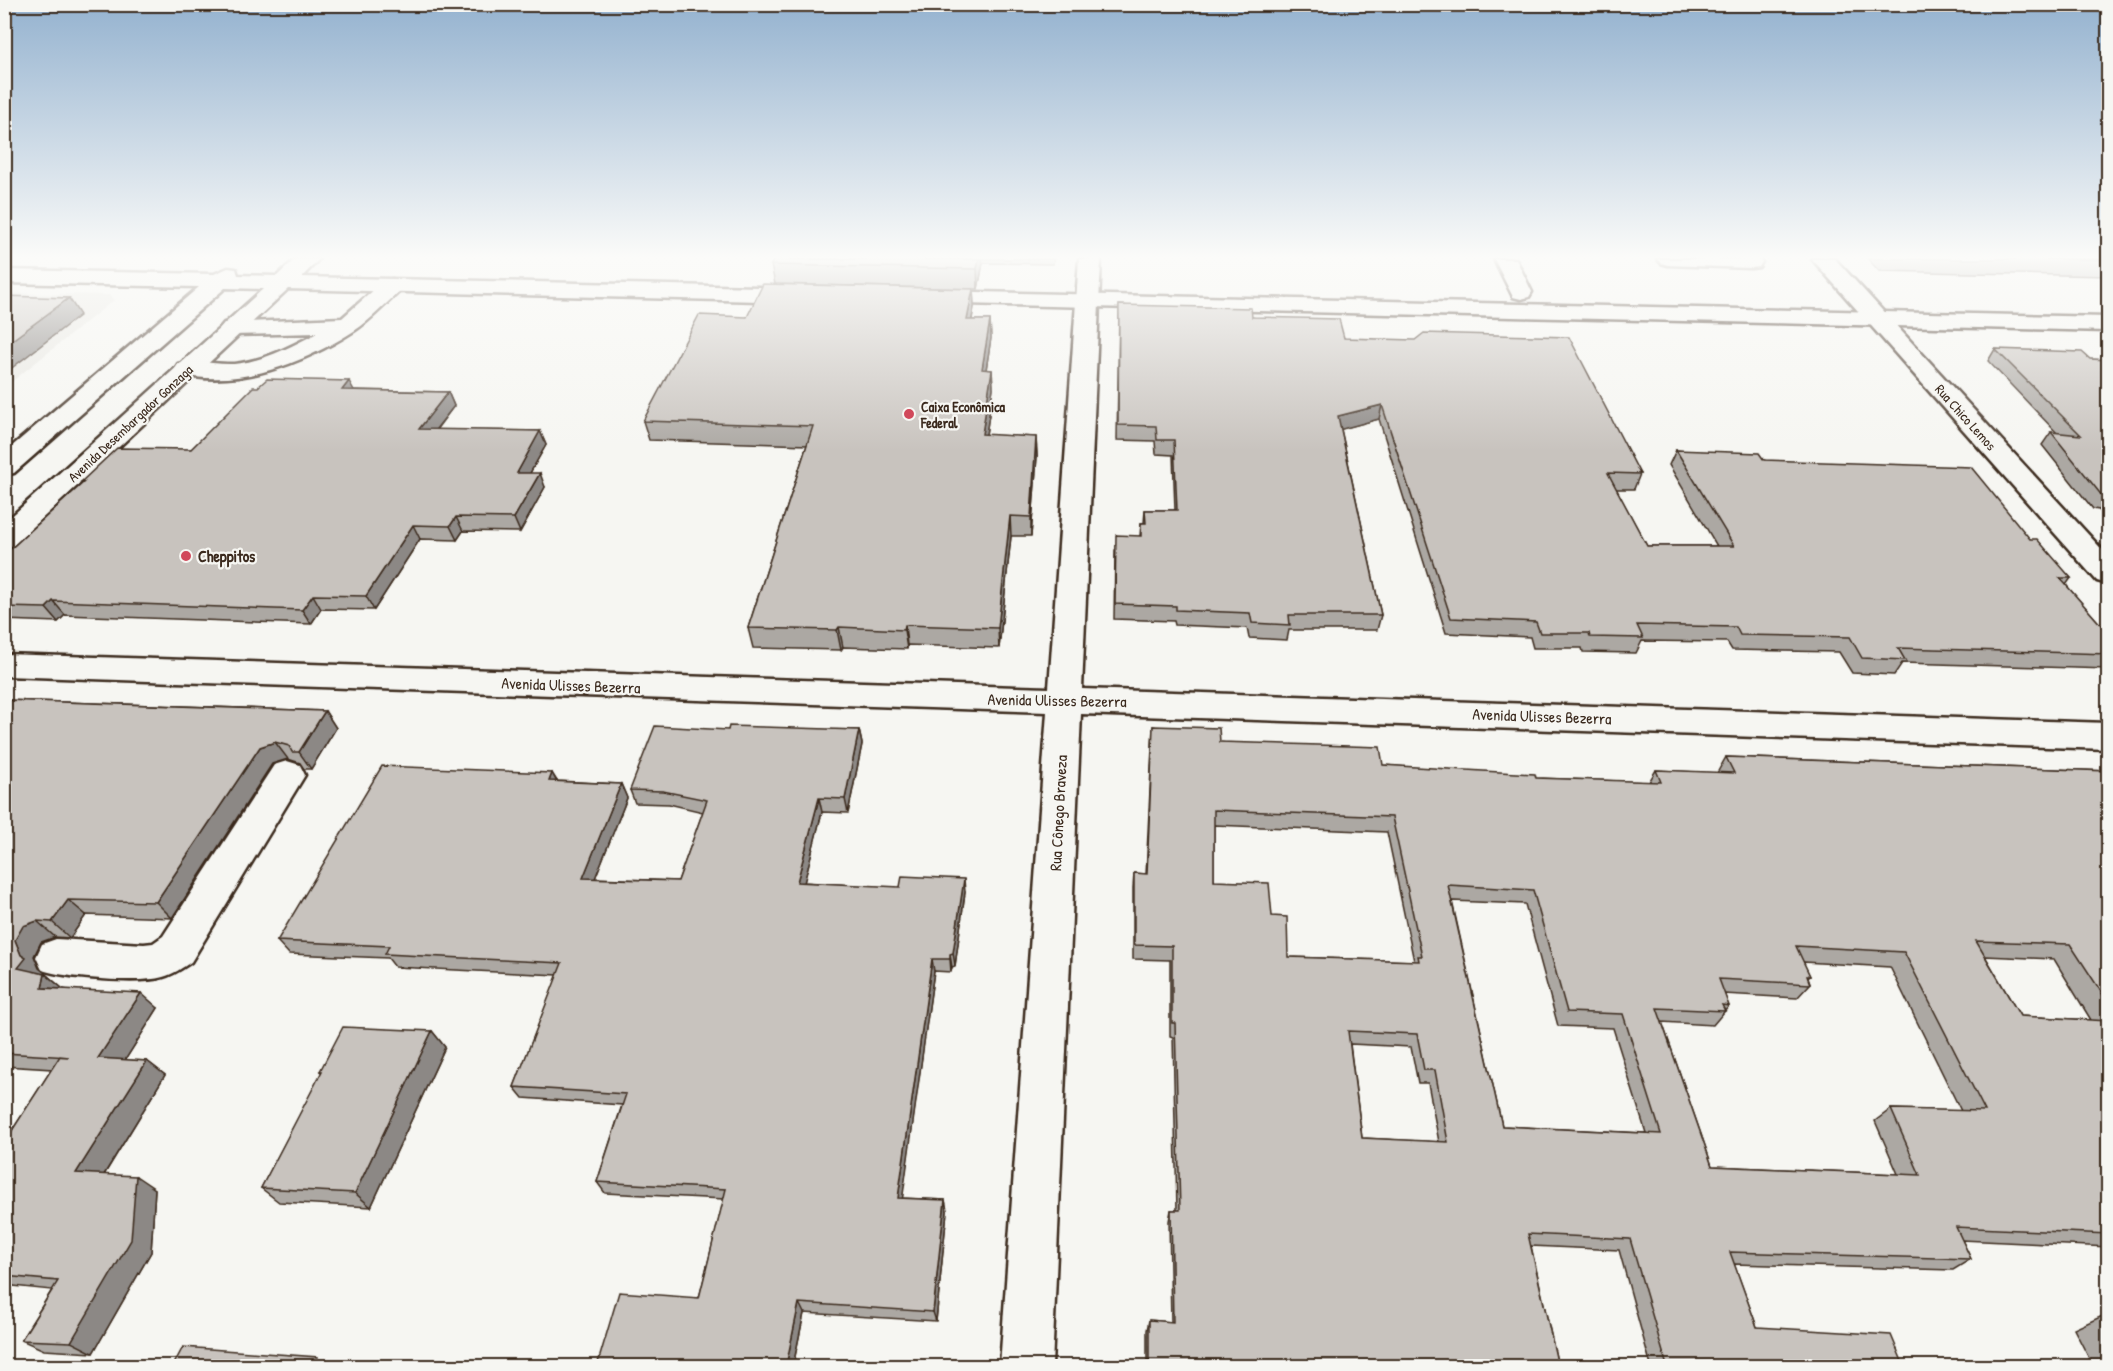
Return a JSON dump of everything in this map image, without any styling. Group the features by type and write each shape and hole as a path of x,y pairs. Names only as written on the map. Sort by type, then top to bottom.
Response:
{"main road":[{"path":"4,467 170,323"},
{"name":"Avenida Desembargador Gonzaga","path":"4,539 237,323"},
{"path":"187,369 234,371 265,364 299,352 350,323"},
{"name":"Rua Cônego Braveza","path":"1026,1366 1087,323"},
{"name":"Rua Chico Lemos","path":"1882,323 2109,574"},
{"path":"2093,323 2109,324"},
{"path":"232,328 348,325"},
{"name":"Avenida Ulisses Bezerra","path":"4,665 2109,736"},
{"path":"56,957 144,962 161,960 177,950 286,776"}],"shaded area":[{"path":"5,323 85,323 5,387"}],"building":[{"path":"4,323 35,323 4,346"},
{"path":"695,323 990,323 982,369 992,370 982,434 1036,437 1031,517 1010,516 998,628 905,625 904,630 839,627 837,630 748,628 813,426 643,421"},
{"path":"1119,323 1340,323 1344,338 1415,340 1424,333 1569,337 1640,474 1608,473 1647,546 1734,546 1676,450 1759,453 1764,460 1971,467 2030,539 2037,539 2071,578 2060,578 2109,634 2109,654 1898,648 1905,660 1862,658 1850,637 1740,635 1736,627 1637,625 1643,638 1590,637 1589,633 1540,633 1536,622 1451,618 1382,405 1338,416 1381,615 1289,615 1290,625 1252,623 1250,613 1176,610 1176,606 1115,604 1116,535 1141,536 1141,523 1146,523 1145,510 1177,510 1174,440 1157,440 1156,426 1118,425"},
{"path":"1995,349 2082,352 2090,359 2109,360 2109,497 2103,497 2051,432 2081,435"},
{"path":"267,379 349,381 342,390 448,392 419,429 540,431 517,473 540,473 514,518 456,517 450,526 413,525 366,596 313,595 302,610 53,601 46,608 4,607 4,555 84,482 81,482 117,448 191,449 253,387 258,387"},
{"path":"4,700 325,711 299,752 292,752 289,746 275,742 260,747 156,902 68,900 52,922 37,921 23,926 15,940 21,955 26,958 18,968 45,974 42,988 141,993 98,1058 147,1061 76,1173 136,1176 131,1240 71,1342 21,1340 58,1281 4,1276 4,1143 60,1056 4,1053"},
{"path":"655,726 728,730 729,726 859,730 845,799 819,798 797,882 900,887 902,876 964,879 953,953 950,954 950,959 932,959 898,1198 945,1200 933,1312 799,1303 786,1366 597,1366 619,1292 699,1298 726,1189 597,1182 626,1094 514,1087 562,963 385,954 389,946 277,941 382,766 552,773 549,781 621,784 583,878 678,881 707,800 663,791 630,790"},
{"path":"1153,726 1219,728 1220,742 1380,747 1383,765 1535,774 1536,778 1661,782 1656,770 1734,773 1726,757 2109,771 2109,1004 2070,944 1976,941 2020,1016 2109,1021 2109,1234 1956,1227 1971,1259 1730,1252 1757,1327 1891,1335 1904,1366 1667,1366 1630,1239 1528,1234 1558,1366 1514,1366 1514,1363 1495,1366 1149,1366 1149,1320 1173,1322 1171,1210 1180,1210 1175,1023 1172,1023 1172,946 1134,945 1134,873 1147,874","holes":["1214,810 1392,817 1422,956 1418,956 1419,961 1288,957 1287,917 1272,916 1269,883 1214,881","1448,885 1533,890 1567,1012 1623,1014 1661,1134 1502,1126","1796,946 1904,952 1985,1111 1891,1109 1920,1175 1712,1166 1657,1008 1725,1011 1722,1005 1729,1006 1719,979 1810,984 1807,976 1810,976","1348,1031 1417,1034 1424,1070 1435,1070 1448,1142 1362,1138"]},
{"path":"343,1027 432,1031 355,1193 261,1188 322,1071 320,1071"},
{"path":"183,1347 367,1363 365,1366 173,1366"}],"place":[{"name":"Caixa Econômica Federal","path":"909,414"},
{"name":"Cheppitos","path":"186,556"}]}
